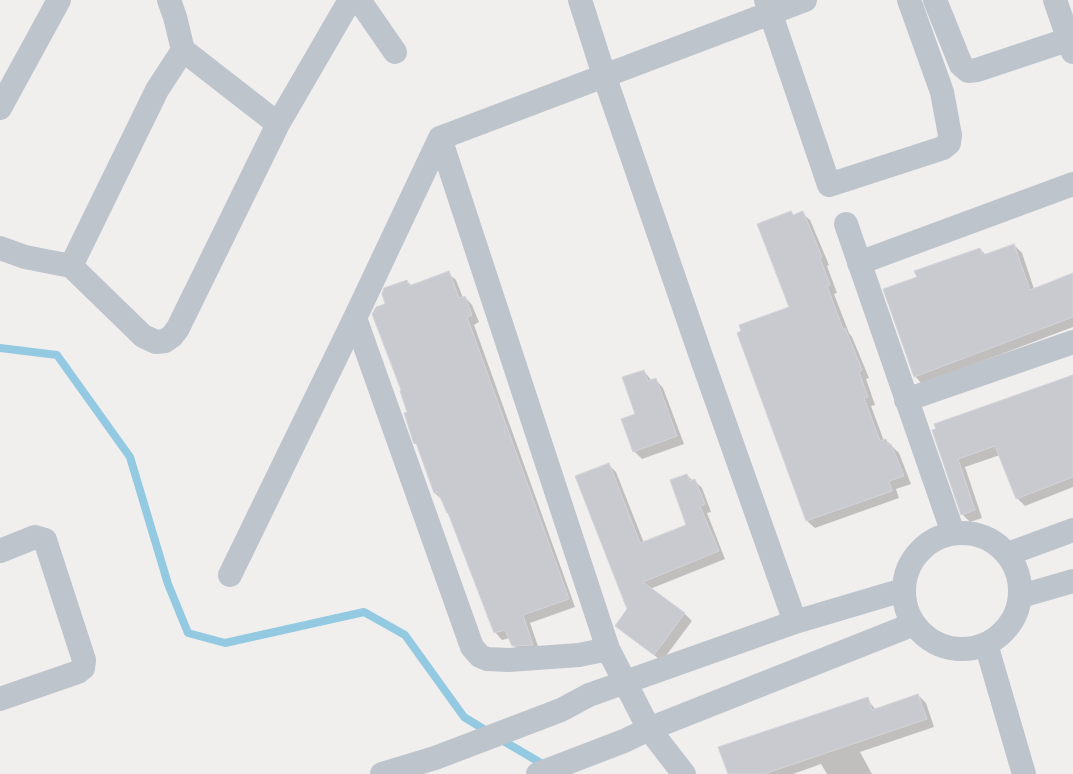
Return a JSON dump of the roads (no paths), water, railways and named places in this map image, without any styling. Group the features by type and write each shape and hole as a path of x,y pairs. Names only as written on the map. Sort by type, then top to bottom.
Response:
{"street":[{"path":"0,108 59,0"},
{"path":"169,0 176,17 183,50 278,124"},
{"path":"0,248 25,257 71,266 142,336 156,342 165,341 178,328 278,124 350,0"},
{"path":"359,0 395,52"},
{"path":"580,0 604,76 795,622"},
{"path":"230,575 440,138 604,76 768,7 804,0"},
{"path":"768,7 829,185 943,148 949,143 950,135 942,92 909,0"},
{"path":"935,0 961,65 968,71 1072,43 1055,0"},
{"path":"71,266 157,90 183,50"},
{"path":"440,138 608,649 649,729 684,774"},
{"path":"859,263 1073,184"},
{"path":"846,224 953,533"},
{"path":"355,318 472,647 480,656 488,659 509,660 579,655 608,649"},
{"path":"906,400 1073,342"},
{"path":"1008,554 1073,530"},
{"path":"953,533 968,533 983,537 996,544 1008,554 1019,574 1021,596 1018,611 1010,625 999,636 986,644 971,649 946,647 925,636 914,624 907,608 903,590 905,577 912,561 922,548 936,539 953,533"},
{"path":"0,551 35,537 45,540 84,660 83,668 78,672 0,699"},
{"path":"1021,596 1073,581"},
{"path":"382,774 435,758 561,710 589,695 795,622 903,590"},
{"path":"538,774 914,624"},
{"path":"986,644 1024,774"}],"waterway":[{"path":"0,348 57,355 130,457 168,584 188,633 225,643 364,612 405,635 464,717 490,733"},
{"path":"500,739 546,766"}]}
